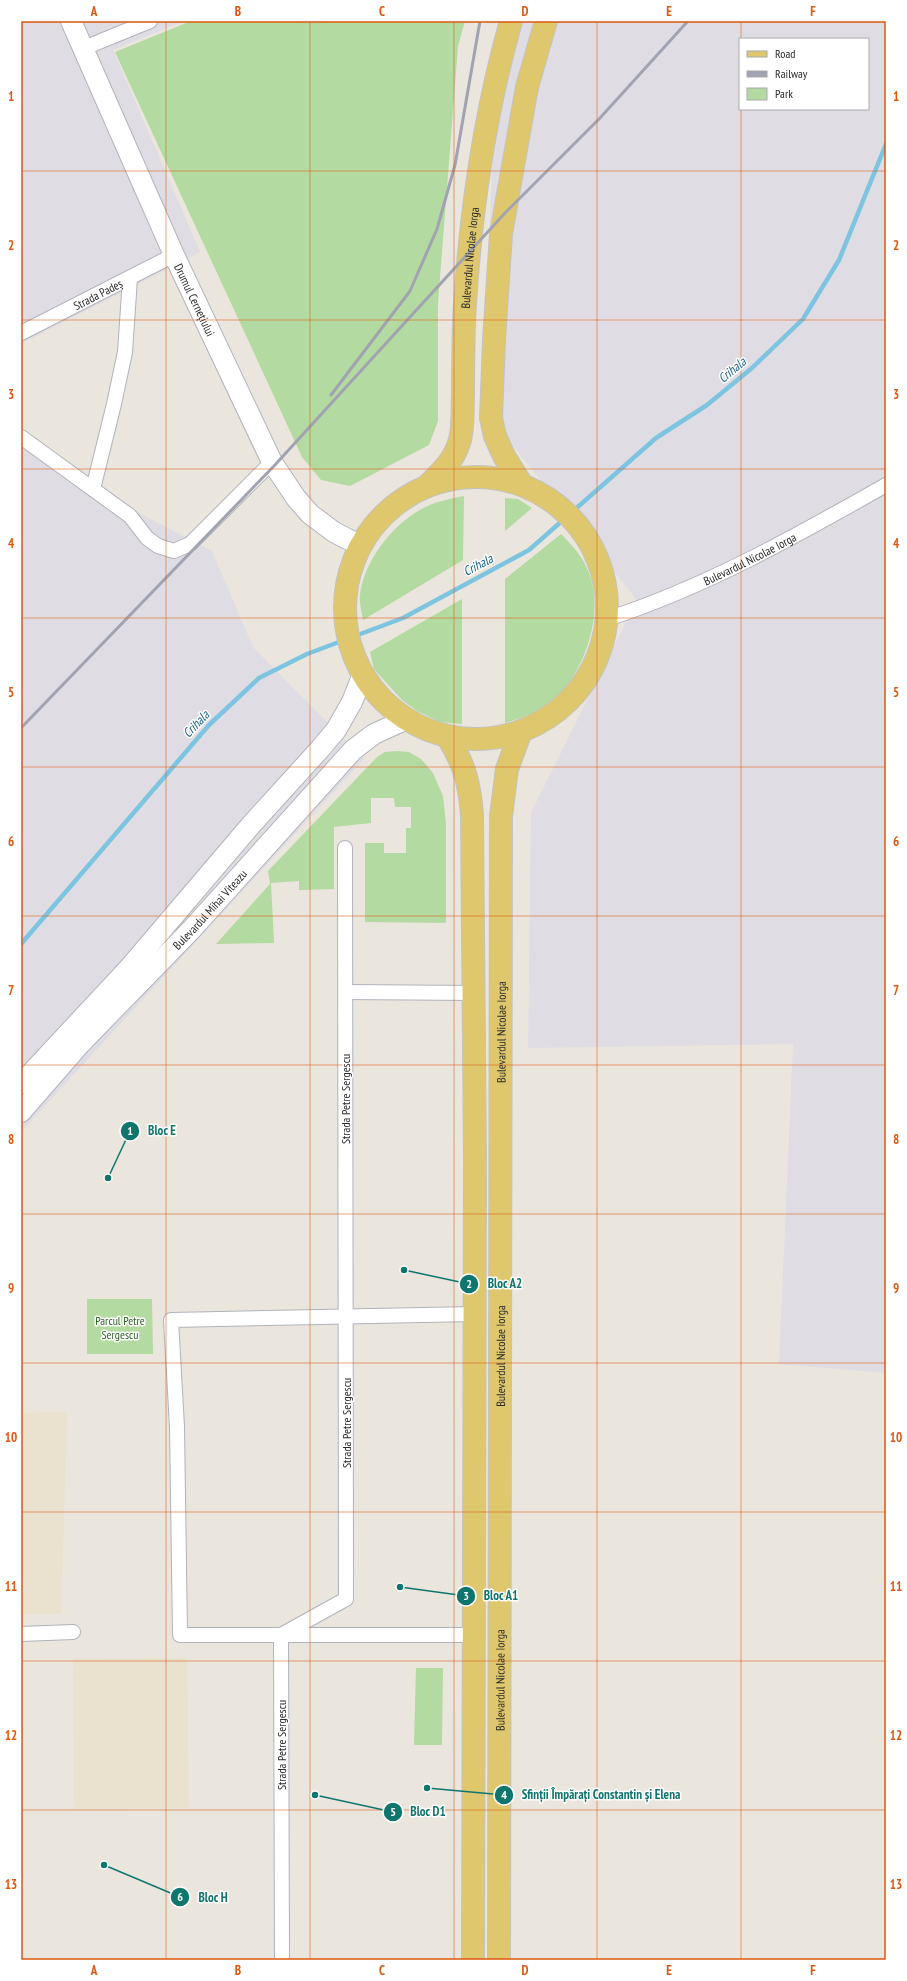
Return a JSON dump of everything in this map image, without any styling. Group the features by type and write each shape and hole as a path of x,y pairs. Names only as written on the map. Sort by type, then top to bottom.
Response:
{"main road":[{"name":"Drumul Cernețiului","path":"71,21 174,255 272,462 296,498 310,514 334,532 361,546"},
{"name":"Bulevardul Nicolae Iorga","path":"426,487 453,458 460,442 465,305 470,252 485,133 498,70 511,21"},
{"path":"522,485 504,456 495,436 493,424 494,340 501,234 528,87 546,21"},
{"path":"476,477 502,479 522,485 540,493 557,504 572,519 586,535 599,562 606,590 607,619 603,644 594,667 580,688 564,706 543,721 521,731 503,737 484,739 447,736 426,729 407,719 390,706 376,691 361,669 350,640 346,615 349,580 361,546 373,527 388,511 406,497 426,487 444,481 476,477"},
{"name":"Bulevardul Mihai Viteazu","path":"21,1112 80,1044 251,825 336,730 352,702 361,669"},
{"name":"Bulevardul Mihai Viteazu","path":"21,1084 136,974 192,929 353,750 374,734 407,719"},
{"name":"Bulevardul Nicolae Iorga","path":"499,1960 501,816 507,769 521,731"},
{"path":"447,736 464,769 469,784 471,802 475,1314 473,1960"}],"street":[{"path":"84,48 150,21"},
{"name":"Strada Padeș","path":"21,333 174,255"},
{"path":"93,489 125,352 130,278"},
{"path":"21,437 130,516 147,538 158,546 174,551 190,544 272,462"},
{"name":"Bulevardul Nicolae Iorga","path":"607,619 658,602 773,548 886,485"},
{"name":"Strada Petre Sergescu","path":"282,1960 281,1636 346,1598 345,848"},
{"path":"346,992 473,993"},
{"path":"473,1635 180,1635 177,1427 171,1320 346,1318 475,1314"},
{"path":"21,1634 73,1632"}],"shaded area":[{"path":"21,21 184,21 113,50 200,252 21,344"},
{"path":"499,21 886,21 886,1373 779,1364 793,1044 528,1048 531,813 637,600 481,406"},
{"path":"21,427 47,465 212,551 253,647 364,759 21,1132"},
{"path":"67,1412 61,1614 21,1614 21,1413"},
{"path":"187,1658 189,1808 74,1809 73,1659"}],"green space":[{"path":"191,21 465,21 458,46 438,303 438,421 429,445 350,486 321,480 302,457 115,52"},
{"path":"464,496 463,560 363,620 360,595 363,583 373,558 389,535 409,517 425,507 441,501"},
{"path":"505,498 518,499 532,508 505,531"},
{"path":"561,534 574,547 584,562 589,573 593,589 593,624 588,642 582,660 574,676 552,702 536,712 505,723 505,579"},
{"path":"462,599 462,724 440,722 417,711 402,700 374,669 370,652"},
{"path":"385,752 409,752 421,759 433,773 443,796 446,824 446,923 365,922 365,843 384,843 384,853 406,853 406,828 411,828 411,807 395,807 394,798 371,798 371,823 334,827 334,889 299,890 299,881 271,883 274,943 216,944 270,884 268,871 377,757"},
{"name":"Parcul Petre Sergescu","path":"87,1299 152,1299 153,1354 87,1354"},
{"path":"416,1668 443,1668 442,1745 414,1745"}],"waterway":[{"name":"Crihala","path":"21,944 209,725 259,678 307,654 403,618 529,550 656,438 707,405 752,368 803,319 839,260 886,144"}],"railway":[{"path":"331,395 410,291 437,229 455,165 480,21"},
{"path":"21,728 274,466 505,213 600,118 688,21"}],"place":[{"name":"Bloc E","path":"108,1178"},
{"name":"Bloc A2","path":"404,1270"},
{"name":"Bloc A1","path":"400,1587"},
{"name":"Sfinții Împărați Constantin și Elena","path":"427,1788"},
{"name":"Bloc D1","path":"315,1795"},
{"name":"Bloc H","path":"104,1865"}]}
